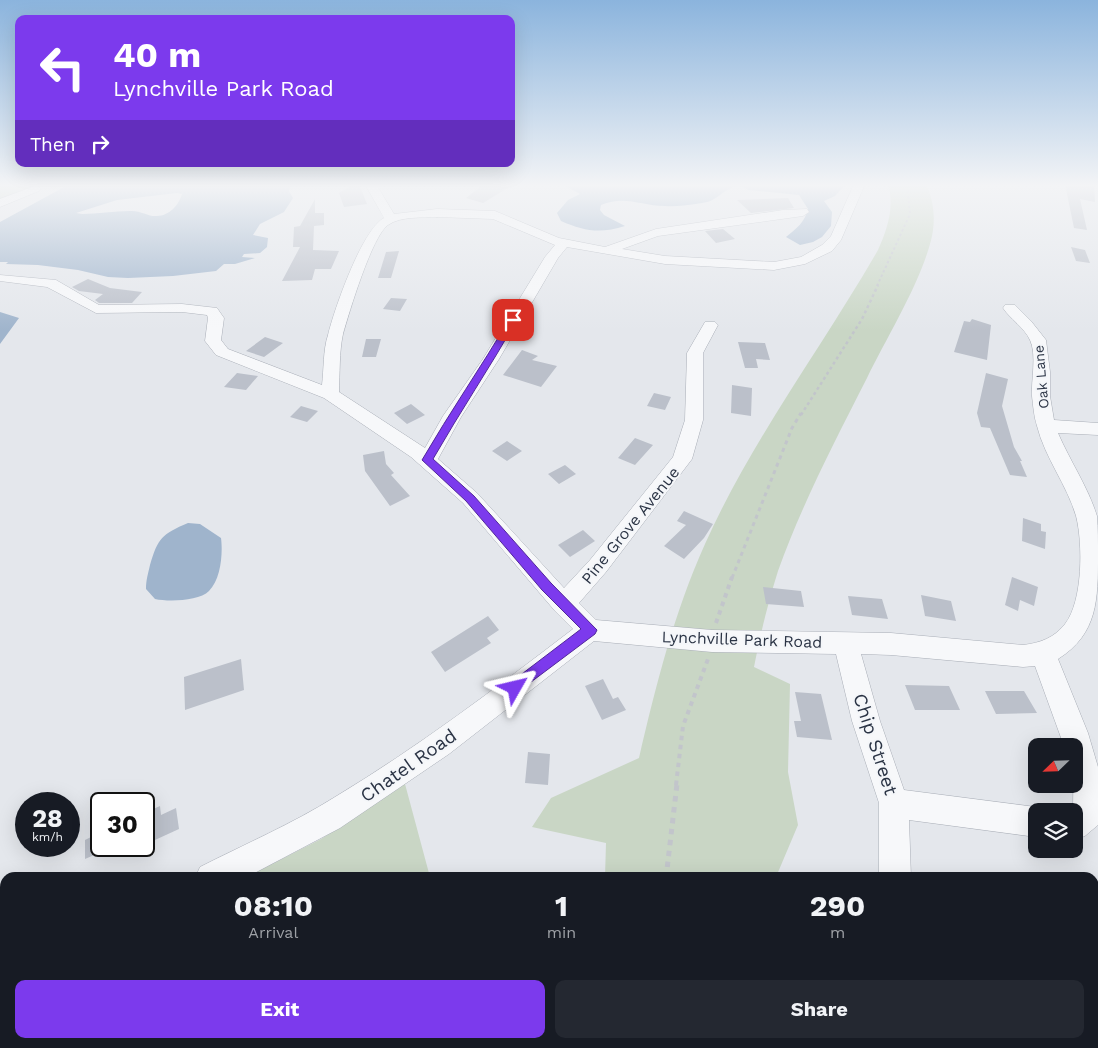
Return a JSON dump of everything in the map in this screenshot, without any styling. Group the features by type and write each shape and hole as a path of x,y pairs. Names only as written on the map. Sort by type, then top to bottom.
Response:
{"street":[{"path":"330,394 335,336 351,287 376,233"},
{"path":"536,233 562,242 665,260 774,266 796,263 815,256 827,248 839,233"},
{"path":"605,251 657,233"},
{"path":"837,237 849,236 851,233"},
{"path":"428,460 452,416 491,359 562,242"},
{"path":"4,278 45,282 66,291 96,309 182,308 212,312 216,318 213,341 222,352 330,394 428,460 470,498 564,604 590,630"},
{"name":"Oak Lane","path":"1010,308 1026,324 1038,340 1042,372 1041,396 1046,426"},
{"name":"Pine Grove Avenue","path":"564,604 593,572 663,486 682,459 694,420 695,353 710,325"},
{"path":"1083,818 1088,814 1090,802 1081,756 1068,715 1043,654 1061,644 1074,631 1082,616 1087,599 1092,557 1087,518 1046,426 1098,428"},
{"name":"Lynchville Park Road","path":"590,630 712,641 846,643 937,648 1000,655 1043,654"},
{"name":"Chatel Road","path":"222,872 344,808 390,778 473,719 590,630"},
{"name":"Chip Street","path":"846,643 866,720 894,803 895,872"},
{"path":"894,803 1028,821"}],"path":[{"path":"715,627 724,597 792,428 862,319 902,233"},
{"path":"667,872 683,726 710,651"}],"green space":[{"path":"932,233 918,277 831,449 787,546 774,583 754,667 790,684 788,772 798,825 778,872 605,872 606,843 532,827 551,798 639,758 659,676 675,623 705,544 743,469 856,287 878,250 884,234"},
{"path":"405,784 429,872 256,872 321,839"}],"water":[{"path":"0,233 254,233 253,235 268,238 267,247 260,253 244,254 242,257 255,258 235,264 224,264 216,271 173,276 108,277 78,270 0,262"},
{"path":"791,233 825,233 813,242 800,245 786,237"},
{"path":"0,312 19,318 0,344"},
{"path":"188,523 200,524 221,538 222,551 219,573 216,580 209,591 198,597 176,600 155,599 146,589 150,565 156,549 162,538 172,530"}],"building":[{"path":"294,233 314,233 313,250 339,251 331,269 315,269 312,280 282,281 300,247 293,247"},
{"path":"707,233 728,233 735,239 716,243"},
{"path":"1071,247 1085,250 1090,263 1076,261"},
{"path":"399,251 391,278 378,278 386,252"},
{"path":"88,279 110,288 142,292 132,303 99,303 95,300 103,294 79,291 72,287"},
{"path":"391,298 407,299 400,311 383,309"},
{"path":"972,319 991,325 987,360 954,352 964,321 970,322"},
{"path":"265,337 283,343 264,357 246,351"},
{"path":"366,339 381,339 376,357 362,357"},
{"path":"738,342 765,343 770,360 756,359 758,368 745,368"},
{"path":"522,350 538,356 532,360 557,366 541,387 503,375"},
{"path":"237,373 258,376 246,390 224,387"},
{"path":"986,373 1008,379 1002,406 1014,447 1022,461 1020,461 1027,477 1010,475 990,428 981,427 977,413"},
{"path":"732,385 752,388 751,416 731,413"},
{"path":"654,393 671,397 665,410 647,406"},
{"path":"411,404 425,415 407,424 394,413"},
{"path":"301,406 318,411 307,422 290,417"},
{"path":"635,438 653,445 635,465 618,458"},
{"path":"507,441 522,451 507,461 492,451"},
{"path":"384,451 386,464 394,473 391,475 410,496 390,506 365,471 363,455"},
{"path":"565,465 576,474 559,484 548,474"},
{"path":"684,511 713,524 704,538 684,559 664,546 686,525 677,521"},
{"path":"1023,518 1041,524 1041,531 1046,532 1045,549 1022,541"},
{"path":"583,530 595,541 570,557 558,545"},
{"path":"1012,577 1038,587 1034,606 1020,600 1018,611 1005,605"},
{"path":"763,587 801,591 804,607 766,604"},
{"path":"921,595 951,601 956,621 925,616"},
{"path":"848,596 882,599 888,619 852,615"},
{"path":"488,616 499,630 487,638 491,643 445,672 431,652"},
{"path":"241,659 244,690 185,710 184,677"},
{"path":"603,679 613,699 618,697 626,710 602,720 585,686"},
{"path":"905,685 949,686 960,710 915,710"},
{"path":"985,691 1024,691 1037,713 996,714"},
{"path":"795,692 821,694 832,740 797,737 794,721 801,721"},
{"path":"528,752 550,754 548,785 525,783"},
{"path":"160,806 161,815 176,808 179,829 155,840 155,808"},
{"path":"90,838 90,857 85,859 85,840"}],"route":[{"path":"513,320 491,359 452,416 428,460 470,498 547,586 590,630 515,688"}]}
